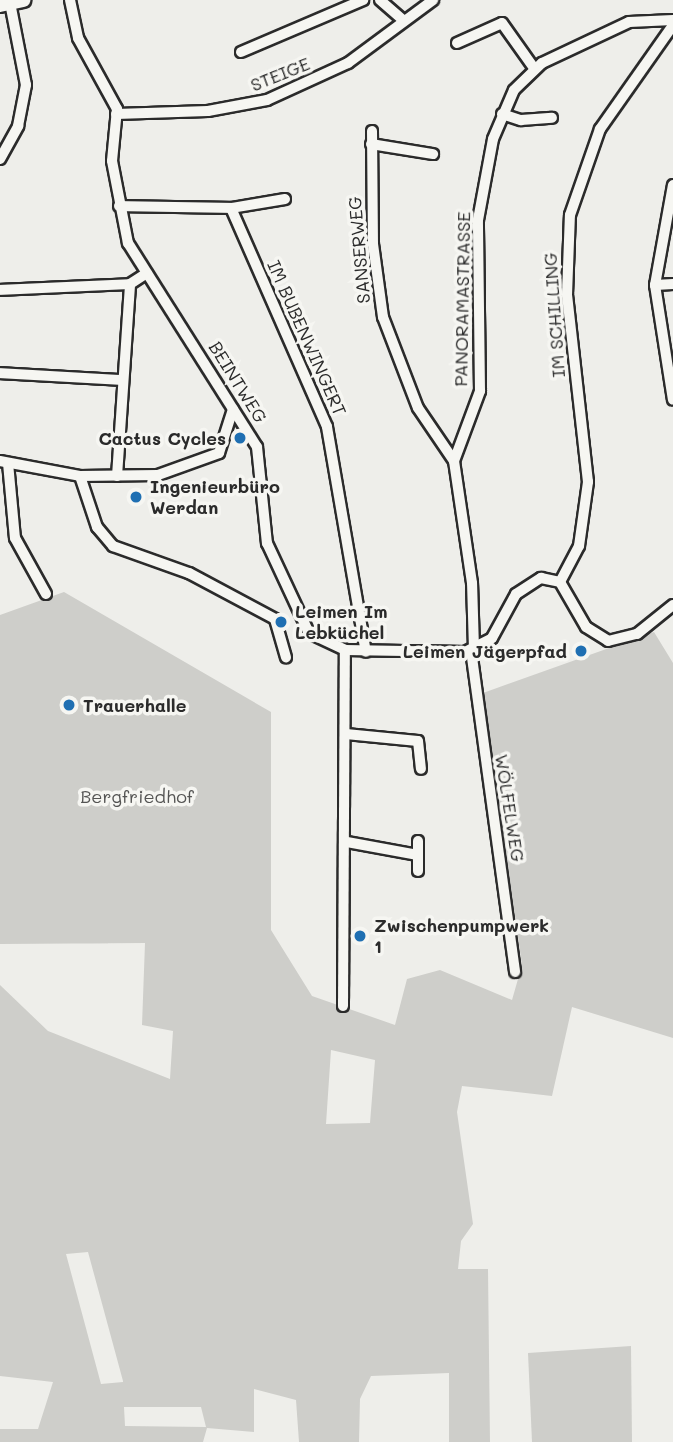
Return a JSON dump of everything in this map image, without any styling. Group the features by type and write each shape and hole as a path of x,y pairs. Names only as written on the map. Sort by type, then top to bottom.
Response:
{"street":[{"path":"70,0 78,38 117,114"},
{"path":"241,52 363,0"},
{"path":"380,0 402,19"},
{"name":"STEIGE","path":"117,114 223,110 267,100 348,63 402,19 433,0"},
{"path":"0,159 16,131 26,85 11,3"},
{"name":"PANORAMASTRASSE","path":"472,650 472,583 454,461 480,391 478,220 502,114 534,68 629,22 673,22"},
{"name":"IM SCHILLING","path":"560,582 579,546 587,491 565,264 570,215 600,129 673,22"},
{"path":"457,43 502,23 534,68"},
{"name":"BEINTWEG","path":"117,114 111,157 128,243 233,409 260,457 267,543 298,618 315,638 345,650 472,650"},
{"path":"502,114 552,118"},
{"name":"SANSERWEG","path":"372,131 374,257 383,317 418,408 454,461"},
{"path":"371,144 433,154"},
{"path":"673,185 655,285 673,400"},
{"path":"120,206 231,208 285,199"},
{"name":"IM BUBENWINGERT","path":"231,208 327,427 366,652"},
{"path":"0,290 130,284 147,273"},
{"path":"117,476 130,284"},
{"path":"655,285 673,284"},
{"path":"0,373 123,380"},
{"path":"46,594 15,538 4,462 80,476 158,475 216,455 233,409"},
{"path":"80,476 97,527 113,545 189,573 275,619 286,656"},
{"path":"472,650 494,635 522,587 541,578 560,582 586,627 608,641 637,634 673,605"},
{"path":"343,1006 347,842 345,650"},
{"name":"WÖLFELWEG","path":"472,650 514,972"},
{"path":"346,734 417,737 421,769"},
{"path":"418,841 418,871"},
{"path":"347,842 418,855"}],"green space":[{"name":"Bergfriedhof","path":"64,592 271,712 271,930 312,996 395,1025 407,979 440,970 512,1000 522,965 483,693 654,632 673,663 673,1038 572,1007 552,1096 462,1086 457,1112 473,1224 461,1241 458,1269 488,1269 490,1442 449,1442 449,1373 371,1376 360,1399 359,1442 299,1442 296,1400 254,1389 254,1432 207,1428 203,1442 0,1442 0,1429 38,1429 53,1382 0,1376 0,985 48,1031 170,1079 173,1031 142,1025 145,943 0,944 0,615","holes":["331,1050 375,1060 370,1123 326,1124","88,1252 123,1382 101,1384 66,1254","124,1407 201,1407 206,1427 125,1426"]},
{"path":"631,1346 632,1442 532,1442 528,1353"}],"place":[{"name":"Cactus Cycles","path":"240,438"},
{"name":"Ingenieurbüro Werdan","path":"136,497"},
{"name":"Leimen Im Lebküchel","path":"281,622"},
{"name":"Leimen Jägerpfad","path":"581,651"},
{"name":"Trauerhalle","path":"69,705"},
{"name":"Zwischenpumpwerk 1","path":"360,936"}]}
